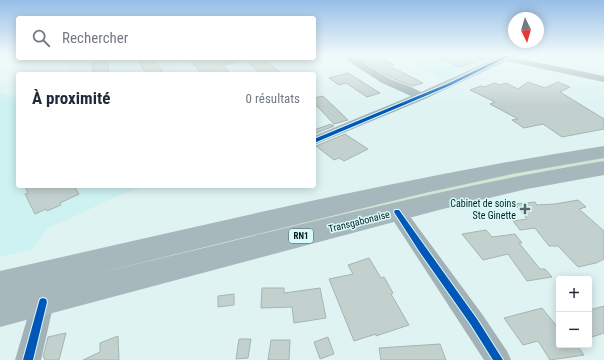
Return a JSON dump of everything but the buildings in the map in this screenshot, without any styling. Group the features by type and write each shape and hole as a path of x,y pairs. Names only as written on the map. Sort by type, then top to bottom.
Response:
{"highway":[{"name":"Transgabonaise","path":"0,284 425,185 512,167 604,152"},
{"name":"Transgabonaise","path":"0,312 397,212 528,181 604,168"}],"street":[{"path":"371,72 386,81 405,88 421,97"},
{"path":"316,140 421,97 473,72"},
{"path":"573,72 604,79"},
{"path":"397,212 420,248 481,331 498,360"},
{"path":"28,360 43,302"}],"shaded area":[{"path":"66,72 178,72 178,72"},
{"path":"429,72 462,72 444,80"},
{"path":"0,92 16,98 16,188 139,189 124,193 47,229 32,250 0,257"}],"green space":[{"path":"604,157 604,162 72,284 0,293 430,191 517,172"}],"cycle path":[{"path":"316,140 448,85 476,72"},
{"path":"397,212 474,322 498,360"},
{"path":"28,360 43,302"}],"place":[{"name":"Cabinet de soins Ste Ginette","path":"525,209"}]}
